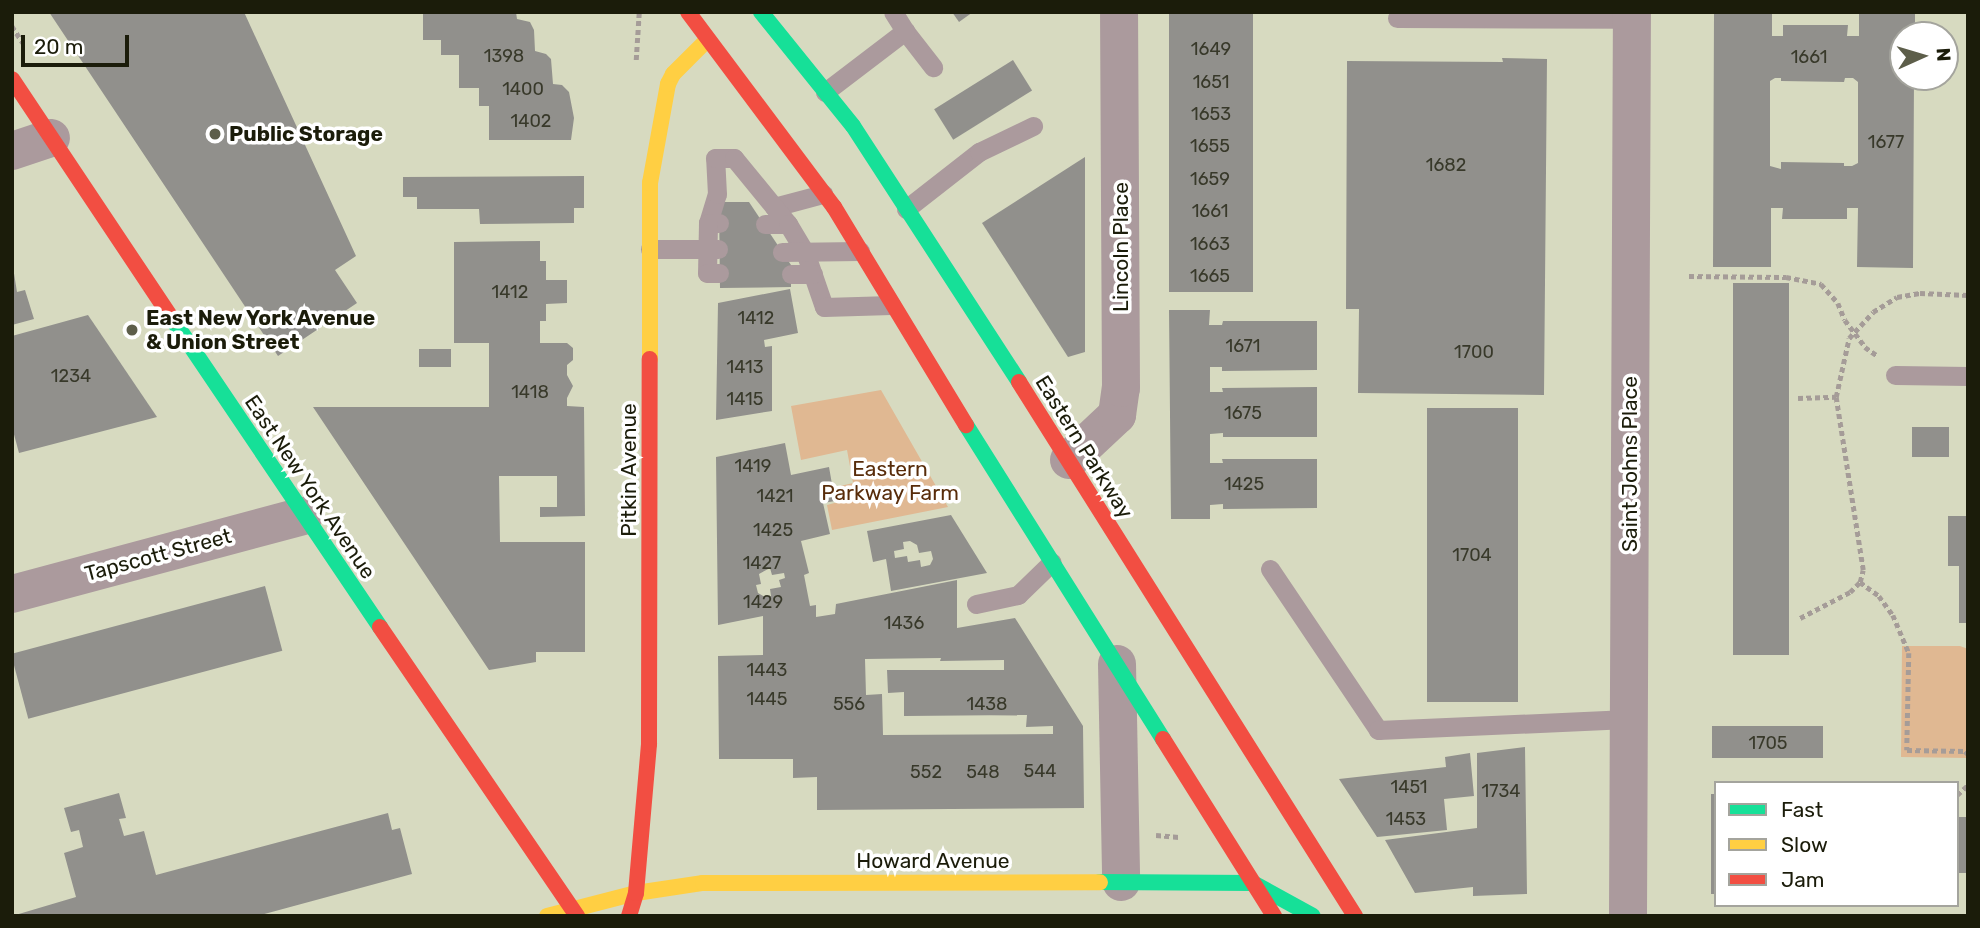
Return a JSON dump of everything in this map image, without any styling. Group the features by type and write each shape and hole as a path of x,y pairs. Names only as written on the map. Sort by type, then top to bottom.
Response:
{"main road":[{"path":"688,12 823,194 860,251 891,305 1274,916"},
{"name":"Eastern Parkway","path":"761,12 853,126 1069,460 1355,916"},
{"name":"Pitkin Avenue","path":"629,916 636,893 649,744 650,183 668,84 673,75 707,40"},
{"name":"East New York Avenue","path":"12,79 304,516 575,913"},
{"name":"Howard Avenue","path":"548,916 575,913 636,893 703,883 1121,882 1253,883 1313,916"}],"street":[{"name":"Lincoln Place","path":"1069,460 1117,415 1121,388 1119,12"},
{"name":"Saint Johns Place","path":"1628,916 1632,15"},
{"path":"12,151 51,138"},
{"name":"Tapscott Street","path":"12,594 304,516"},
{"path":"1117,664 1121,882"}],"lane":[{"path":"893,12 933,66"},
{"path":"1397,18 1632,15"},
{"path":"825,92 905,31"},
{"path":"906,209 979,152 1033,126"},
{"path":"719,273 707,273 713,249 717,194 715,158 734,158 770,215 789,225 805,252 824,307 891,305"},
{"path":"770,215 823,194"},
{"path":"650,248 713,249"},
{"path":"782,252 860,251"},
{"path":"791,274 813,274"},
{"path":"1895,375 1968,376"},
{"path":"976,604 1018,594 1052,562"},
{"path":"1270,569 1378,730 1628,719"}],"path":[{"path":"1689,276 1809,280 1821,284 1838,303 1853,331 1895,375"},
{"path":"1800,618 1830,604 1860,582 1863,570 1836,397 1836,387 1853,331 1873,312 1897,297 1920,293 1968,295"},
{"path":"1798,398 1836,397"},
{"path":"1860,582 1879,596 1893,615 1909,653 1907,750 1965,751 1968,754"},
{"path":"1151,834 1187,838"}],"green space":[{"name":"Eastern Parkway Farm","path":"881,390 948,507 832,530 827,505 838,502 836,487 853,483 847,450 801,460 791,406"},
{"path":"1902,646 1960,646 1968,649 1968,758 1901,757"}],"building":[{"name":"Public Storage","path":"49,12 244,12 356,256 335,270 357,303 278,356"},
{"path":"423,12 516,12 517,19 530,22 534,30 535,51 546,54 551,59 553,84 562,85 569,92 574,118 571,140 489,140 489,106 479,106 479,88 459,88 459,55 441,55 441,40 423,40"},
{"path":"952,12 973,12 959,22"},
{"path":"1169,12 1253,12 1253,292 1169,292"},
{"path":"1714,12 1772,12 1772,36 1783,36 1783,25 1848,25 1847,36 1859,36 1859,12 1915,12 1915,21 1889,21 1889,91 1914,91 1913,268 1857,267 1858,208 1847,208 1847,219 1782,219 1783,208 1771,208 1771,267 1713,267","holes":["1775,78 1781,78 1781,81 1844,82 1845,78 1853,78 1858,82 1858,163 1844,166 1844,163 1781,162 1781,169 1770,166 1770,81"]},
{"path":"1502,58 1547,59 1544,395 1358,393 1359,309 1346,309 1347,61 1503,62"},
{"path":"1013,60 1032,91 953,140 934,109"},
{"path":"1085,157 1085,352 1068,357 982,223"},
{"path":"584,176 584,208 574,208 574,223 480,224 479,209 417,209 417,197 403,197 403,177"},
{"path":"719,202 749,202 791,265 791,287 720,288"},
{"path":"540,241 540,261 546,261 546,280 567,280 567,303 546,304 546,321 540,321 540,343 567,343 573,348 573,360 567,365 567,375 573,386 567,398 567,406 584,407 585,516 540,517 540,507 557,507 557,476 499,476 500,542 585,542 585,652 536,652 536,662 489,670 313,407 489,407 489,343 454,343 454,242"},
{"path":"13,267 17,292 25,290 34,319 12,325"},
{"path":"1733,283 1789,283 1789,655 1733,655"},
{"path":"790,289 798,333 764,340 765,347 772,346 772,411 716,420 718,303"},
{"path":"1169,310 1210,310 1209,325 1222,325 1223,321 1317,321 1317,370 1222,371 1222,367 1210,367 1210,392 1223,392 1222,388 1317,387 1317,437 1223,437 1223,433 1210,434 1210,463 1223,463 1222,459 1317,459 1317,508 1223,509 1223,504 1210,505 1210,519 1171,519"},
{"path":"88,315 157,417 19,453 12,427 12,336"},
{"path":"419,349 451,349 451,367 419,367"},
{"path":"1427,408 1518,408 1518,702 1427,702"},
{"path":"1912,427 1949,427 1949,457 1912,457"},
{"path":"785,443 791,475 829,467 835,501 823,503 830,534 801,541 809,573 804,575 810,606 816,605 816,617 835,614 836,604 957,580 957,628 1015,618 1083,726 1084,808 817,810 817,777 793,778 793,759 719,759 718,656 763,655 763,616 718,625 716,457","holes":["770,568 772,575 784,573 785,578 779,580 781,587 770,589 771,596 765,597 758,593 756,585 761,584 759,574","941,658 940,661 1004,660 1004,670 887,670 888,693 904,692 904,716 1027,715 1026,727 1053,726 1053,734 883,735 882,694 866,695 865,659"]},
{"path":"951,515 987,573 891,591 886,559 873,562 867,531","holes":["910,541 917,545 919,553 931,551 933,559 930,565 921,567 920,560 908,562 907,556 895,558 894,551 904,549 903,542"]},
{"path":"1948,516 1968,516 1968,623 1959,623 1959,566 1948,566"},
{"path":"265,586 282,651 28,719 12,654"},
{"path":"1712,726 1823,726 1823,758 1712,758"},
{"path":"1525,747 1527,894 1473,896 1473,887 1415,893 1385,840 1477,828 1477,753"},
{"path":"1470,753 1474,796 1444,799 1447,830 1377,837 1339,779 1446,767 1445,757"},
{"path":"119,793 126,818 119,819 124,836 144,831 156,875 388,813 392,830 400,828 412,874 257,916 12,916 76,897 64,853 83,847 79,830 71,832 64,808"},
{"path":"1711,794 1714,794 1714,894 1711,894"},
{"path":"1959,817 1968,817 1968,873 1959,873"}],"traffic: fast":[{"path":"761,12 853,126 1019,382"},
{"path":"173,320 380,627"},
{"path":"966,425 1163,739"},
{"path":"1100,882 1253,883 1313,916"}],"traffic: slow":[{"path":"650,359 650,183 668,84 673,74 707,40"},
{"path":"547,916 636,893 703,883 1100,882"}],"traffic: jam":[{"path":"688,12 834,207 966,425"},
{"path":"12,79 173,320"},
{"path":"629,916 636,893 649,744 650,359"},
{"path":"1019,382 1355,916"},
{"path":"380,627 577,916"},
{"path":"1163,739 1274,916"}],"place":[{"name":"Public Storage","path":"215,134"},
{"name":"East New York Avenue & Union Street","path":"132,330"}]}
